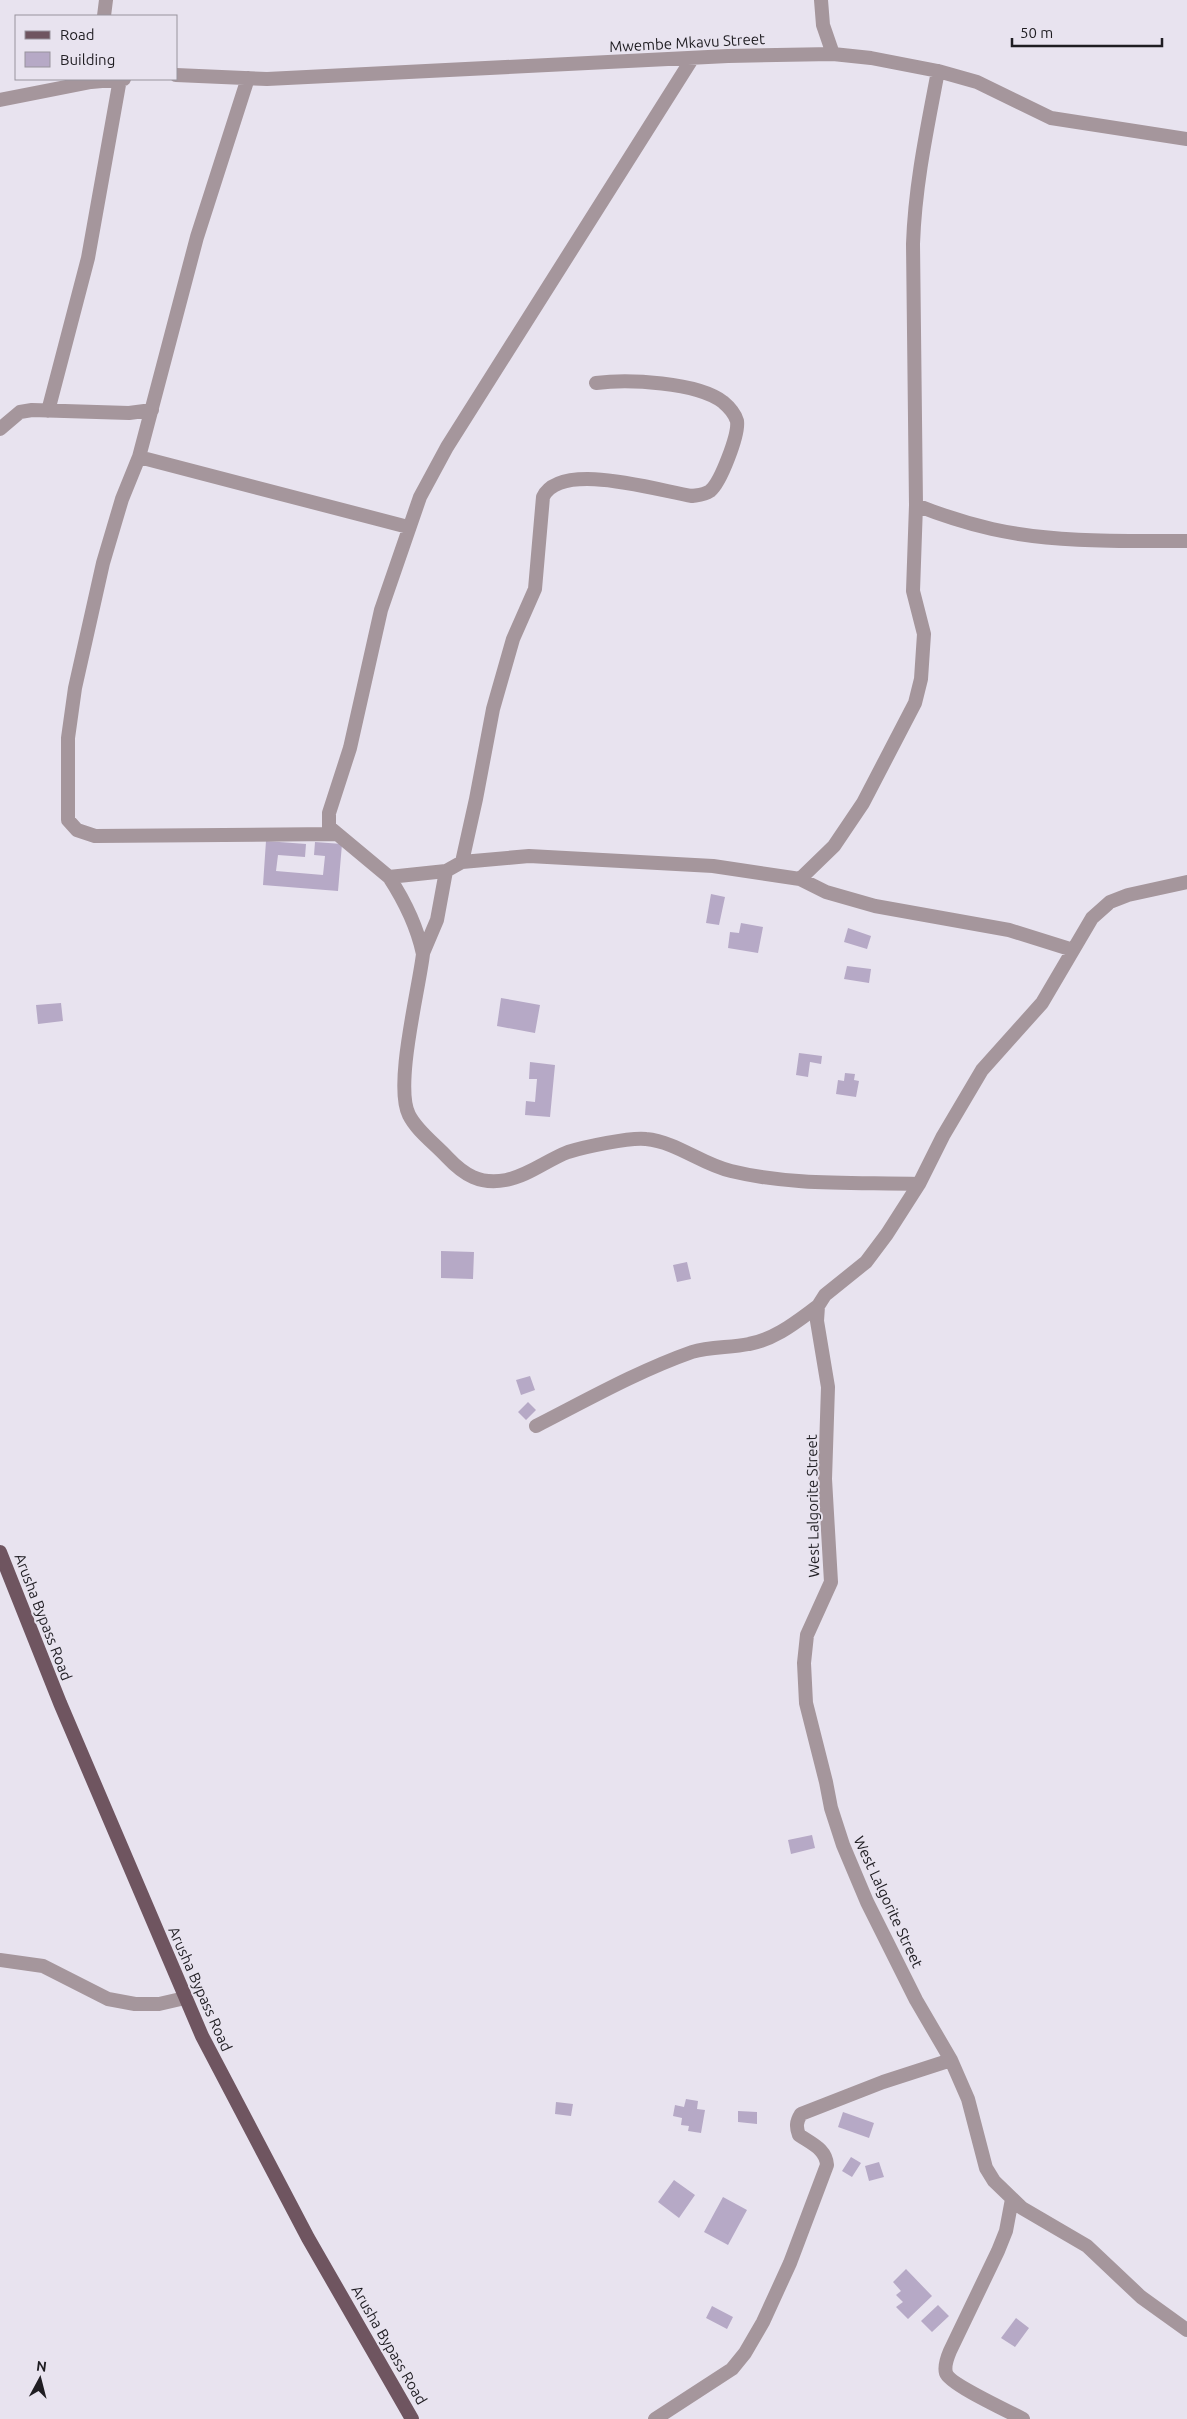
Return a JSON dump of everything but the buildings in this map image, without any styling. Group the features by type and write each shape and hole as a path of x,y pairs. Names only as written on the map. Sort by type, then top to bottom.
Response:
{"main road":[{"name":"Arusha Bypass Road","path":"0,1552 60,1703 202,2036 308,2238 412,2419"}],"street":[{"path":"104,15 106,0"},
{"path":"821,0 823,25 834,54"},
{"name":"Mwembe Mkavu Street","path":"178,75 267,79 728,56 834,54 871,58 938,71 977,82 1051,118 1187,139"},
{"path":"423,954 402,896 389,877 335,834 329,827 328,813 350,748 381,610 408,527 420,497 447,447 692,59"},
{"path":"800,879 834,846 863,803 915,703 924,656 924,634 913,591 916,505 915,201 923,144 938,71"},
{"path":"248,78 197,238 139,457 122,500 108,546 75,688 68,738 68,820 77,830 95,836 335,834"},
{"path":"0,100 92,80"},
{"path":"48,411 88,258 120,80"},
{"path":"462,862 493,708 512,639 535,589 545,492 551,485 561,482 599,478 692,496 704,494 717,484 723,474 737,427 735,414 724,402 710,395 637,380 596,382"},
{"path":"0,429 20,412 32,410 130,413 152,410"},
{"path":"139,457 408,527"},
{"path":"916,505 976,525 1033,535 1069,539 1187,541"},
{"path":"389,877 446,871 462,862 550,856 713,866 800,879 826,892 875,906 1009,930 1073,950"},
{"path":"446,871 436,920 423,954 407,1053 405,1091 408,1112 415,1125 467,1176 486,1182 507,1180 541,1167 568,1152 634,1139 647,1139 682,1149 730,1171 789,1180 919,1184"},
{"path":"536,1426 611,1387 693,1351 748,1344 768,1339 785,1330 818,1306 825,1295 866,1262 888,1234 919,1184 943,1136 982,1070 1042,1002 1092,918 1110,902 1135,893 1187,882"},
{"name":"West Lalgorite Street","path":"818,1306 817,1321 828,1387 826,1479 831,1582 807,1635 804,1663 806,1703 831,1808 843,1845 867,1902 908,1984 951,2060 968,2099 986,2168 994,2181 1022,2208 1087,2246 1141,2297 1187,2330"},
{"path":"0,1960 42,1966 108,1999 135,2004 158,2004 185,1998"},
{"path":"655,2419 732,2369 745,2353 763,2322 790,2263 827,2165 826,2156 822,2150 799,2135 796,2127 802,2114 882,2082 951,2060"},
{"path":"1012,2199 1006,2231 950,2351 946,2362 946,2373 949,2379 967,2390 1023,2419"}]}
